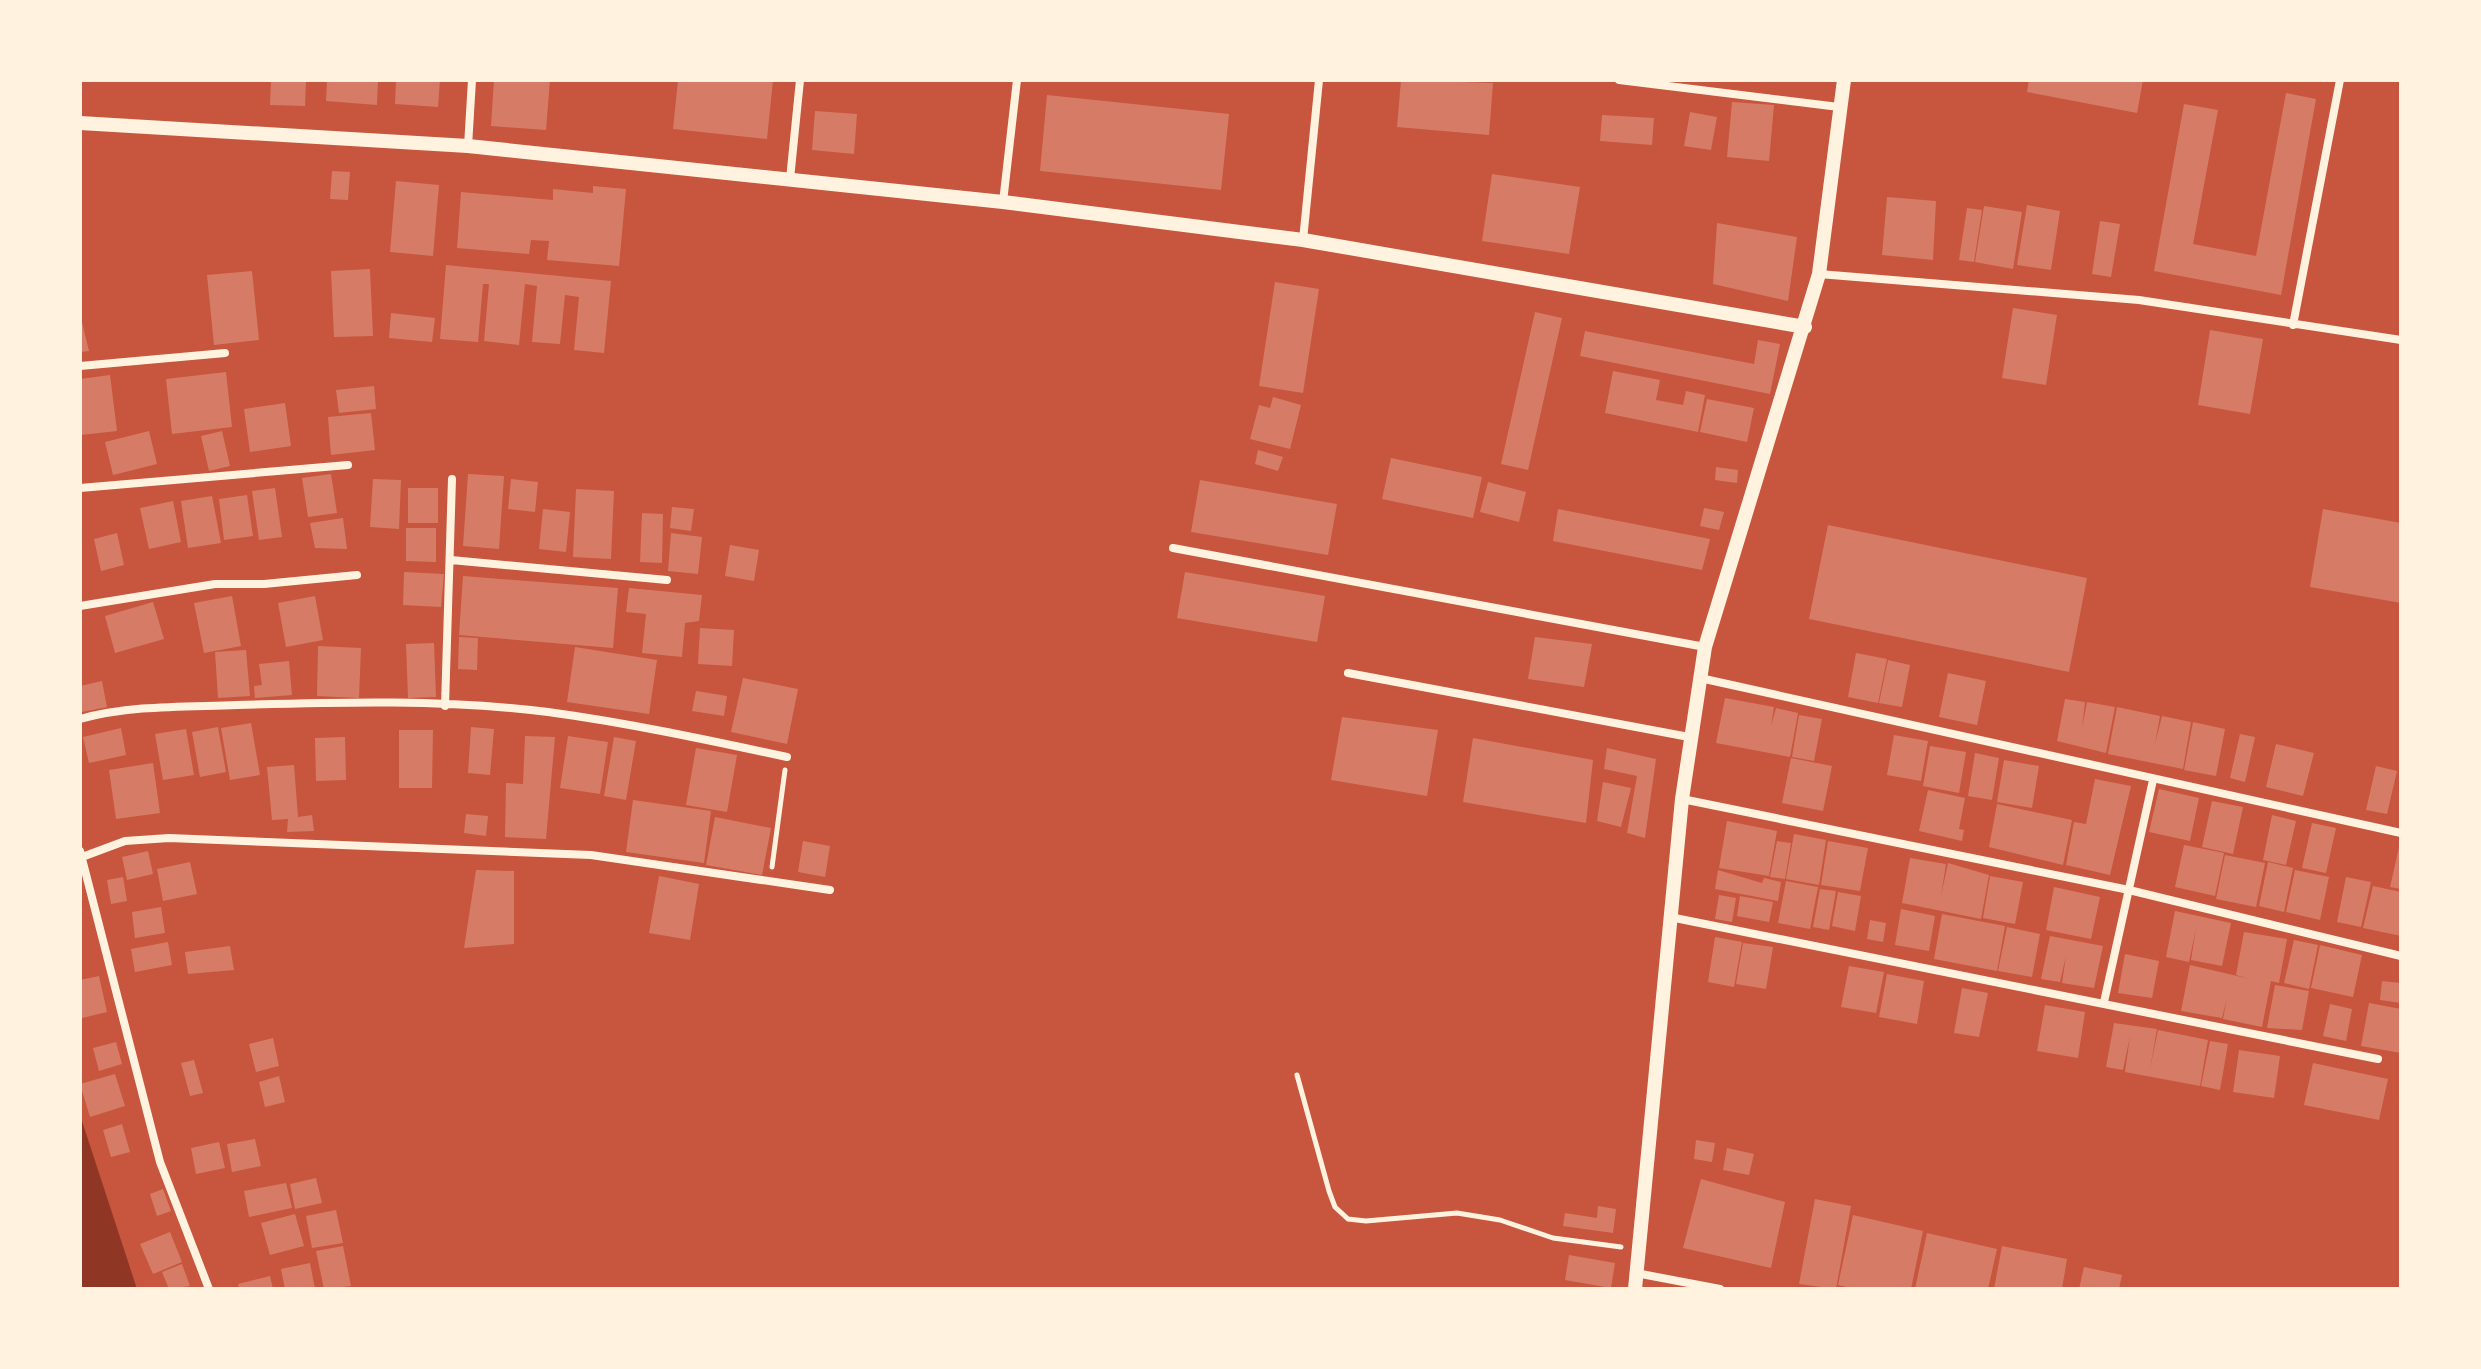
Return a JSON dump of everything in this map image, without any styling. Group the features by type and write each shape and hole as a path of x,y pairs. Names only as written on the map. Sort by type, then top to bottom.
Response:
{"street":[{"path":"468,146 472,80"},
{"path":"790,179 800,80"},
{"path":"1003,202 1017,80"},
{"path":"1303,240 1319,80"},
{"path":"1619,80 1839,107"},
{"path":"1635,1289 1682,799 1699,678 1705,647 1819,274 1844,80"},
{"path":"2293,325 2340,80"},
{"path":"80,123 468,146 1003,202 1303,240 1805,327"},
{"path":"1819,274 2139,300 2401,340"},
{"path":"80,366 225,353"},
{"path":"80,488 348,465"},
{"path":"445,706 452,479"},
{"path":"1173,548 1705,647"},
{"path":"451,560 667,580"},
{"path":"80,606 215,584 264,584 357,575"},
{"path":"1348,673 1689,737"},
{"path":"1699,678 2401,833"},
{"path":"80,719 112,710 250,705 445,706 545,712 659,730 787,760"},
{"path":"2104,1002 2153,780"},
{"path":"1682,799 2129,890 2401,956"},
{"path":"209,1289 160,1162 81,854 125,841 169,838 591,855 830,890"},
{"path":"1670,917 2378,1059"},
{"path":"1636,1273 1720,1289"}],"path":[{"path":"771,876 787,760"},
{"path":"1297,1075 1329,1191 1335,1207 1348,1219 1366,1221 1457,1213 1500,1220 1553,1238 1638,1250"}],"shaded area":[{"path":"80,1115 137,1289 80,1289"}],"building":[{"path":"271,80 306,80 305,106 270,105"},
{"path":"327,80 378,80 377,105 326,101"},
{"path":"396,80 440,80 438,107 395,104"},
{"path":"494,80 550,80 546,130 491,126"},
{"path":"678,80 773,80 767,139 673,129"},
{"path":"1401,80 1493,83 1489,135 1397,127"},
{"path":"2029,80 2143,80 2137,113 2027,92"},
{"path":"2286,93 2316,99 2281,295 2154,271 2184,104 2218,110 2193,244 2256,256"},
{"path":"1047,95 1229,114 1221,190 1040,171"},
{"path":"1732,102 1774,105 1769,161 1727,157"},
{"path":"815,111 857,114 854,154 812,150"},
{"path":"1690,112 1717,117 1711,150 1684,146"},
{"path":"1602,115 1654,118 1652,145 1600,141"},
{"path":"332,171 350,172 348,200 330,199"},
{"path":"1492,174 1580,187 1569,254 1482,241"},
{"path":"396,181 439,185 433,256 390,252"},
{"path":"593,186 626,189 619,266 547,260 549,241 531,240 529,254 457,248 461,192 553,200 553,189 593,193"},
{"path":"1887,197 1936,201 1933,260 1882,255"},
{"path":"2027,205 2060,211 2051,270 2017,265"},
{"path":"1984,206 2022,212 2013,269 1975,262"},
{"path":"1967,208 1982,210 1974,262 1959,260"},
{"path":"2100,221 2120,224 2111,277 2092,274"},
{"path":"1717,223 1797,237 1788,301 1713,284"},
{"path":"446,265 611,281 604,353 574,350 579,297 565,295 560,344 532,342 537,286 525,284 519,345 484,341 489,284 483,284 478,342 440,339"},
{"path":"370,269 373,336 334,337 331,271"},
{"path":"252,271 259,340 214,345 207,275"},
{"path":"1275,282 1319,289 1303,393 1259,386"},
{"path":"2013,308 2057,315 2046,385 2002,378"},
{"path":"1535,312 1562,318 1528,470 1501,464"},
{"path":"391,313 435,318 432,342 389,338"},
{"path":"80,314 89,351 80,352"},
{"path":"2210,330 2263,339 2250,414 2198,405"},
{"path":"1585,331 1754,364 1758,340 1780,344 1770,394 1580,356"},
{"path":"1613,371 1660,380 1656,400 1683,405 1686,391 1705,395 1698,432 1605,413"},
{"path":"226,372 232,427 172,434 166,379"},
{"path":"110,375 117,431 81,435 80,379"},
{"path":"374,386 376,409 339,413 336,390"},
{"path":"1273,397 1301,405 1290,449 1250,439 1259,405 1270,408"},
{"path":"1707,399 1754,408 1747,442 1700,432"},
{"path":"285,403 291,446 250,452 244,409"},
{"path":"371,413 375,450 331,455 328,417"},
{"path":"149,431 157,464 113,475 105,442"},
{"path":"222,431 230,466 209,471 201,436"},
{"path":"1258,450 1283,457 1278,471 1255,464"},
{"path":"1391,458 1482,477 1473,518 1382,499"},
{"path":"1716,467 1738,470 1737,483 1715,480"},
{"path":"331,474 337,513 308,517 302,478"},
{"path":"468,474 504,476 499,549 463,546"},
{"path":"373,479 401,480 399,529 370,527"},
{"path":"511,479 538,482 535,512 508,509"},
{"path":"1200,480 1337,504 1328,555 1191,532"},
{"path":"1488,482 1526,492 1519,522 1480,512"},
{"path":"275,488 282,537 259,540 252,491"},
{"path":"408,488 438,488 438,523 408,523"},
{"path":"576,489 614,491 611,559 573,557"},
{"path":"247,495 253,536 224,540 219,499"},
{"path":"212,496 221,543 188,548 181,501"},
{"path":"173,501 181,542 149,549 140,508"},
{"path":"672,507 694,509 691,531 670,528"},
{"path":"1704,508 1724,512 1719,530 1700,526"},
{"path":"543,509 570,512 566,552 539,549"},
{"path":"1558,509 1710,539 1702,570 1553,541"},
{"path":"2323,509 2401,523 2401,603 2310,587"},
{"path":"642,513 663,514 662,563 640,562"},
{"path":"343,518 347,549 315,548 310,523"},
{"path":"1828,525 2087,578 2069,672 1809,619"},
{"path":"406,528 436,528 436,562 406,561"},
{"path":"117,533 124,565 101,571 94,539"},
{"path":"671,533 702,537 698,574 668,571"},
{"path":"730,545 759,550 754,581 725,576"},
{"path":"404,572 444,574 441,607 403,605"},
{"path":"1185,572 1325,596 1317,642 1177,618"},
{"path":"463,576 618,588 613,648 459,635"},
{"path":"629,588 702,595 699,621 685,623 682,657 642,653 646,614 626,612"},
{"path":"232,596 241,646 204,653 194,603"},
{"path":"315,596 323,640 286,647 278,603"},
{"path":"153,602 164,639 115,653 105,616"},
{"path":"700,628 734,630 732,666 698,664"},
{"path":"459,637 478,638 477,670 458,669"},
{"path":"1535,637 1592,644 1584,687 1528,679"},
{"path":"434,643 436,697 408,698 406,644"},
{"path":"318,646 361,648 359,698 317,696"},
{"path":"575,647 657,660 649,714 567,702"},
{"path":"246,650 250,696 218,698 215,652"},
{"path":"1856,653 1887,659 1878,703 1848,697"},
{"path":"1888,660 1910,665 1902,707 1879,703"},
{"path":"289,661 292,695 255,698 254,686 262,685 259,664"},
{"path":"1948,673 1986,681 1977,725 1939,717"},
{"path":"743,678 798,689 787,744 731,732"},
{"path":"102,681 107,707 82,712 80,686"},
{"path":"696,691 727,696 724,716 692,711"},
{"path":"1725,698 1774,707 1771,726 1776,708 1798,713 1790,757 1716,743"},
{"path":"2065,699 2085,702 2082,728 2087,702 2115,707 2106,753 2057,741"},
{"path":"2117,707 2160,716 2155,744 2162,716 2191,722 2183,769 2108,754"},
{"path":"1799,715 1822,719 1814,761 1792,757"},
{"path":"1342,717 1438,730 1427,796 1331,780"},
{"path":"2193,722 2225,729 2216,776 2184,770"},
{"path":"251,723 260,775 230,780 221,728"},
{"path":"218,727 226,772 200,777 192,732"},
{"path":"471,727 494,729 490,775 468,773"},
{"path":"121,728 126,755 89,763 83,737"},
{"path":"186,729 194,775 163,780 155,734"},
{"path":"399,730 433,730 432,788 399,788"},
{"path":"2240,734 2255,737 2245,782 2230,778"},
{"path":"1894,735 1928,741 1921,781 1887,775"},
{"path":"525,736 555,737 546,839 505,837 506,783 523,784"},
{"path":"568,736 608,742 600,794 560,788"},
{"path":"345,737 346,780 316,781 315,738"},
{"path":"614,737 636,741 626,800 604,796"},
{"path":"1473,738 1593,760 1586,823 1463,802"},
{"path":"2276,744 2314,753 2303,796 2266,787"},
{"path":"1930,746 1966,752 1959,793 1923,786"},
{"path":"696,748 737,755 727,812 686,805"},
{"path":"1607,748 1656,759 1645,838 1627,833 1637,776 1604,769"},
{"path":"1975,753 1999,758 1992,800 1968,796"},
{"path":"1791,758 1832,766 1823,811 1782,803"},
{"path":"2004,760 2039,766 2032,808 1997,802"},
{"path":"153,763 160,813 116,819 109,770"},
{"path":"294,765 298,817 312,815 314,831 287,832 288,819 272,820 267,767"},
{"path":"2376,766 2397,771 2387,814 2366,810"},
{"path":"2095,779 2131,786 2110,875 2066,865 2074,822 2086,824"},
{"path":"1603,782 1631,788 1621,827 1597,821"},
{"path":"2159,789 2199,798 2190,841 2149,832"},
{"path":"1928,790 1965,798 1959,829 1964,830 1962,841 1919,831"},
{"path":"633,800 711,811 704,863 626,852"},
{"path":"2212,801 2243,807 2233,854 2202,847"},
{"path":"1997,804 2072,820 2063,865 1989,847"},
{"path":"466,814 488,816 486,836 464,833"},
{"path":"2272,815 2296,821 2286,865 2263,860"},
{"path":"715,817 771,828 762,875 706,865"},
{"path":"1727,821 1777,831 1769,876 1719,868"},
{"path":"2312,823 2336,828 2326,873 2302,868"},
{"path":"1794,834 1826,840 1819,885 1786,879"},
{"path":"803,841 830,846 825,877 798,872"},
{"path":"1777,841 1791,843 1785,879 1770,877"},
{"path":"1828,841 1868,848 1860,891 1821,885"},
{"path":"2401,843 2401,889 2390,887"},
{"path":"2184,845 2224,853 2215,896 2175,887"},
{"path":"148,851 153,874 127,880 122,857"},
{"path":"2225,855 2265,863 2256,907 2216,899"},
{"path":"1910,858 1946,864 1941,896 1948,863 1989,875 1981,919 1902,903"},
{"path":"190,862 197,894 163,901 157,869"},
{"path":"2268,862 2293,868 2284,912 2259,906"},
{"path":"476,870 514,871 514,944 464,948"},
{"path":"1718,870 1762,883 1764,878 1781,882 1778,901 1715,889"},
{"path":"2295,870 2329,877 2320,920 2286,912"},
{"path":"659,876 699,884 690,940 649,933"},
{"path":"1990,876 2023,882 2015,924 1983,918"},
{"path":"123,877 127,901 111,904 107,880"},
{"path":"2346,877 2371,882 2361,927 2337,922"},
{"path":"1786,881 1818,887 1810,929 1778,923"},
{"path":"2373,886 2401,892 2401,936 2363,928"},
{"path":"2054,887 2100,897 2091,939 2046,930"},
{"path":"1820,889 1836,891 1829,930 1813,927"},
{"path":"1838,892 1861,896 1855,931 1832,926"},
{"path":"1719,895 1736,898 1732,922 1715,919"},
{"path":"1740,896 1773,902 1769,922 1737,916"},
{"path":"161,907 165,933 135,938 132,912"},
{"path":"1901,909 1935,916 1929,951 1895,945"},
{"path":"2175,911 2231,923 2222,966 2191,960 2196,928 2189,962 2166,957"},
{"path":"1942,914 2005,926 1997,971 1934,959"},
{"path":"1870,920 1886,923 1883,942 1867,939"},
{"path":"2007,927 2040,934 2032,977 1998,971"},
{"path":"2244,932 2287,939 2279,983 2271,981 2262,1027 2223,1019 2227,998 2222,1018 2181,1011 2190,965 2250,979 2236,975"},
{"path":"2050,936 2103,946 2094,988 2062,983 2066,956 2060,982 2041,979"},
{"path":"1715,937 1742,942 1734,987 1708,982"},
{"path":"2294,940 2318,945 2309,989 2284,983"},
{"path":"168,942 172,965 135,972 131,949"},
{"path":"1743,943 1773,947 1766,989 1736,984"},
{"path":"2320,945 2362,955 2353,997 2311,988"},
{"path":"230,946 234,970 188,974 185,952"},
{"path":"2125,954 2159,961 2152,998 2118,993"},
{"path":"1849,966 1884,972 1876,1013 1841,1007"},
{"path":"1887,974 1924,981 1917,1024 1879,1017"},
{"path":"99,976 107,1012 82,1018 80,980"},
{"path":"2382,981 2401,983 2401,1003 2380,1000"},
{"path":"2275,985 2309,991 2302,1030 2267,1028"},
{"path":"1962,988 1988,993 1979,1037 1954,1033"},
{"path":"2369,1003 2401,1009 2401,1053 2361,1046"},
{"path":"2330,1004 2352,1009 2346,1041 2323,1036"},
{"path":"2045,1005 2085,1012 2078,1058 2037,1051"},
{"path":"2114,1023 2157,1029 2150,1069 2158,1030 2208,1040 2200,1086 2125,1072 2130,1036 2123,1070 2106,1067"},
{"path":"273,1038 279,1066 256,1072 249,1044"},
{"path":"2210,1041 2228,1044 2220,1090 2201,1086"},
{"path":"116,1042 122,1064 99,1071 93,1048"},
{"path":"2239,1050 2280,1056 2274,1098 2233,1092"},
{"path":"194,1060 203,1093 190,1096 181,1063"},
{"path":"2313,1063 2388,1079 2379,1120 2304,1105"},
{"path":"115,1074 125,1106 90,1117 80,1084"},
{"path":"279,1076 285,1102 265,1107 259,1082"},
{"path":"122,1124 130,1152 111,1157 103,1130"},
{"path":"255,1139 261,1166 232,1172 227,1144"},
{"path":"1696,1140 1715,1143 1712,1162 1694,1159"},
{"path":"219,1142 225,1168 196,1174 191,1148"},
{"path":"1727,1148 1754,1154 1749,1175 1723,1170"},
{"path":"316,1178 322,1203 295,1209 290,1184"},
{"path":"1701,1179 1785,1202 1771,1268 1683,1248"},
{"path":"286,1183 292,1208 249,1217 244,1191"},
{"path":"163,1189 171,1211 157,1216 150,1194"},
{"path":"1815,1199 1851,1206 1836,1289 1799,1284"},
{"path":"1598,1206 1616,1209 1613,1233 1563,1226 1565,1213 1597,1218"},
{"path":"336,1210 343,1243 312,1248 306,1216"},
{"path":"295,1214 304,1246 270,1255 261,1223"},
{"path":"1853,1215 1923,1231 1911,1289 1855,1289 1838,1285"},
{"path":"170,1232 182,1262 153,1274 140,1244"},
{"path":"1927,1233 1997,1249 1988,1289 1915,1289"},
{"path":"343,1246 351,1286 324,1289 316,1251"},
{"path":"2002,1246 2067,1259 2062,1289 1994,1289"},
{"path":"1569,1255 1615,1263 1611,1288 1565,1280"},
{"path":"310,1263 315,1289 285,1289 281,1269"},
{"path":"182,1264 190,1286 169,1289 162,1272"},
{"path":"2084,1267 2122,1275 2119,1289 2079,1289"},
{"path":"270,1276 273,1289 239,1289 238,1284"}]}
